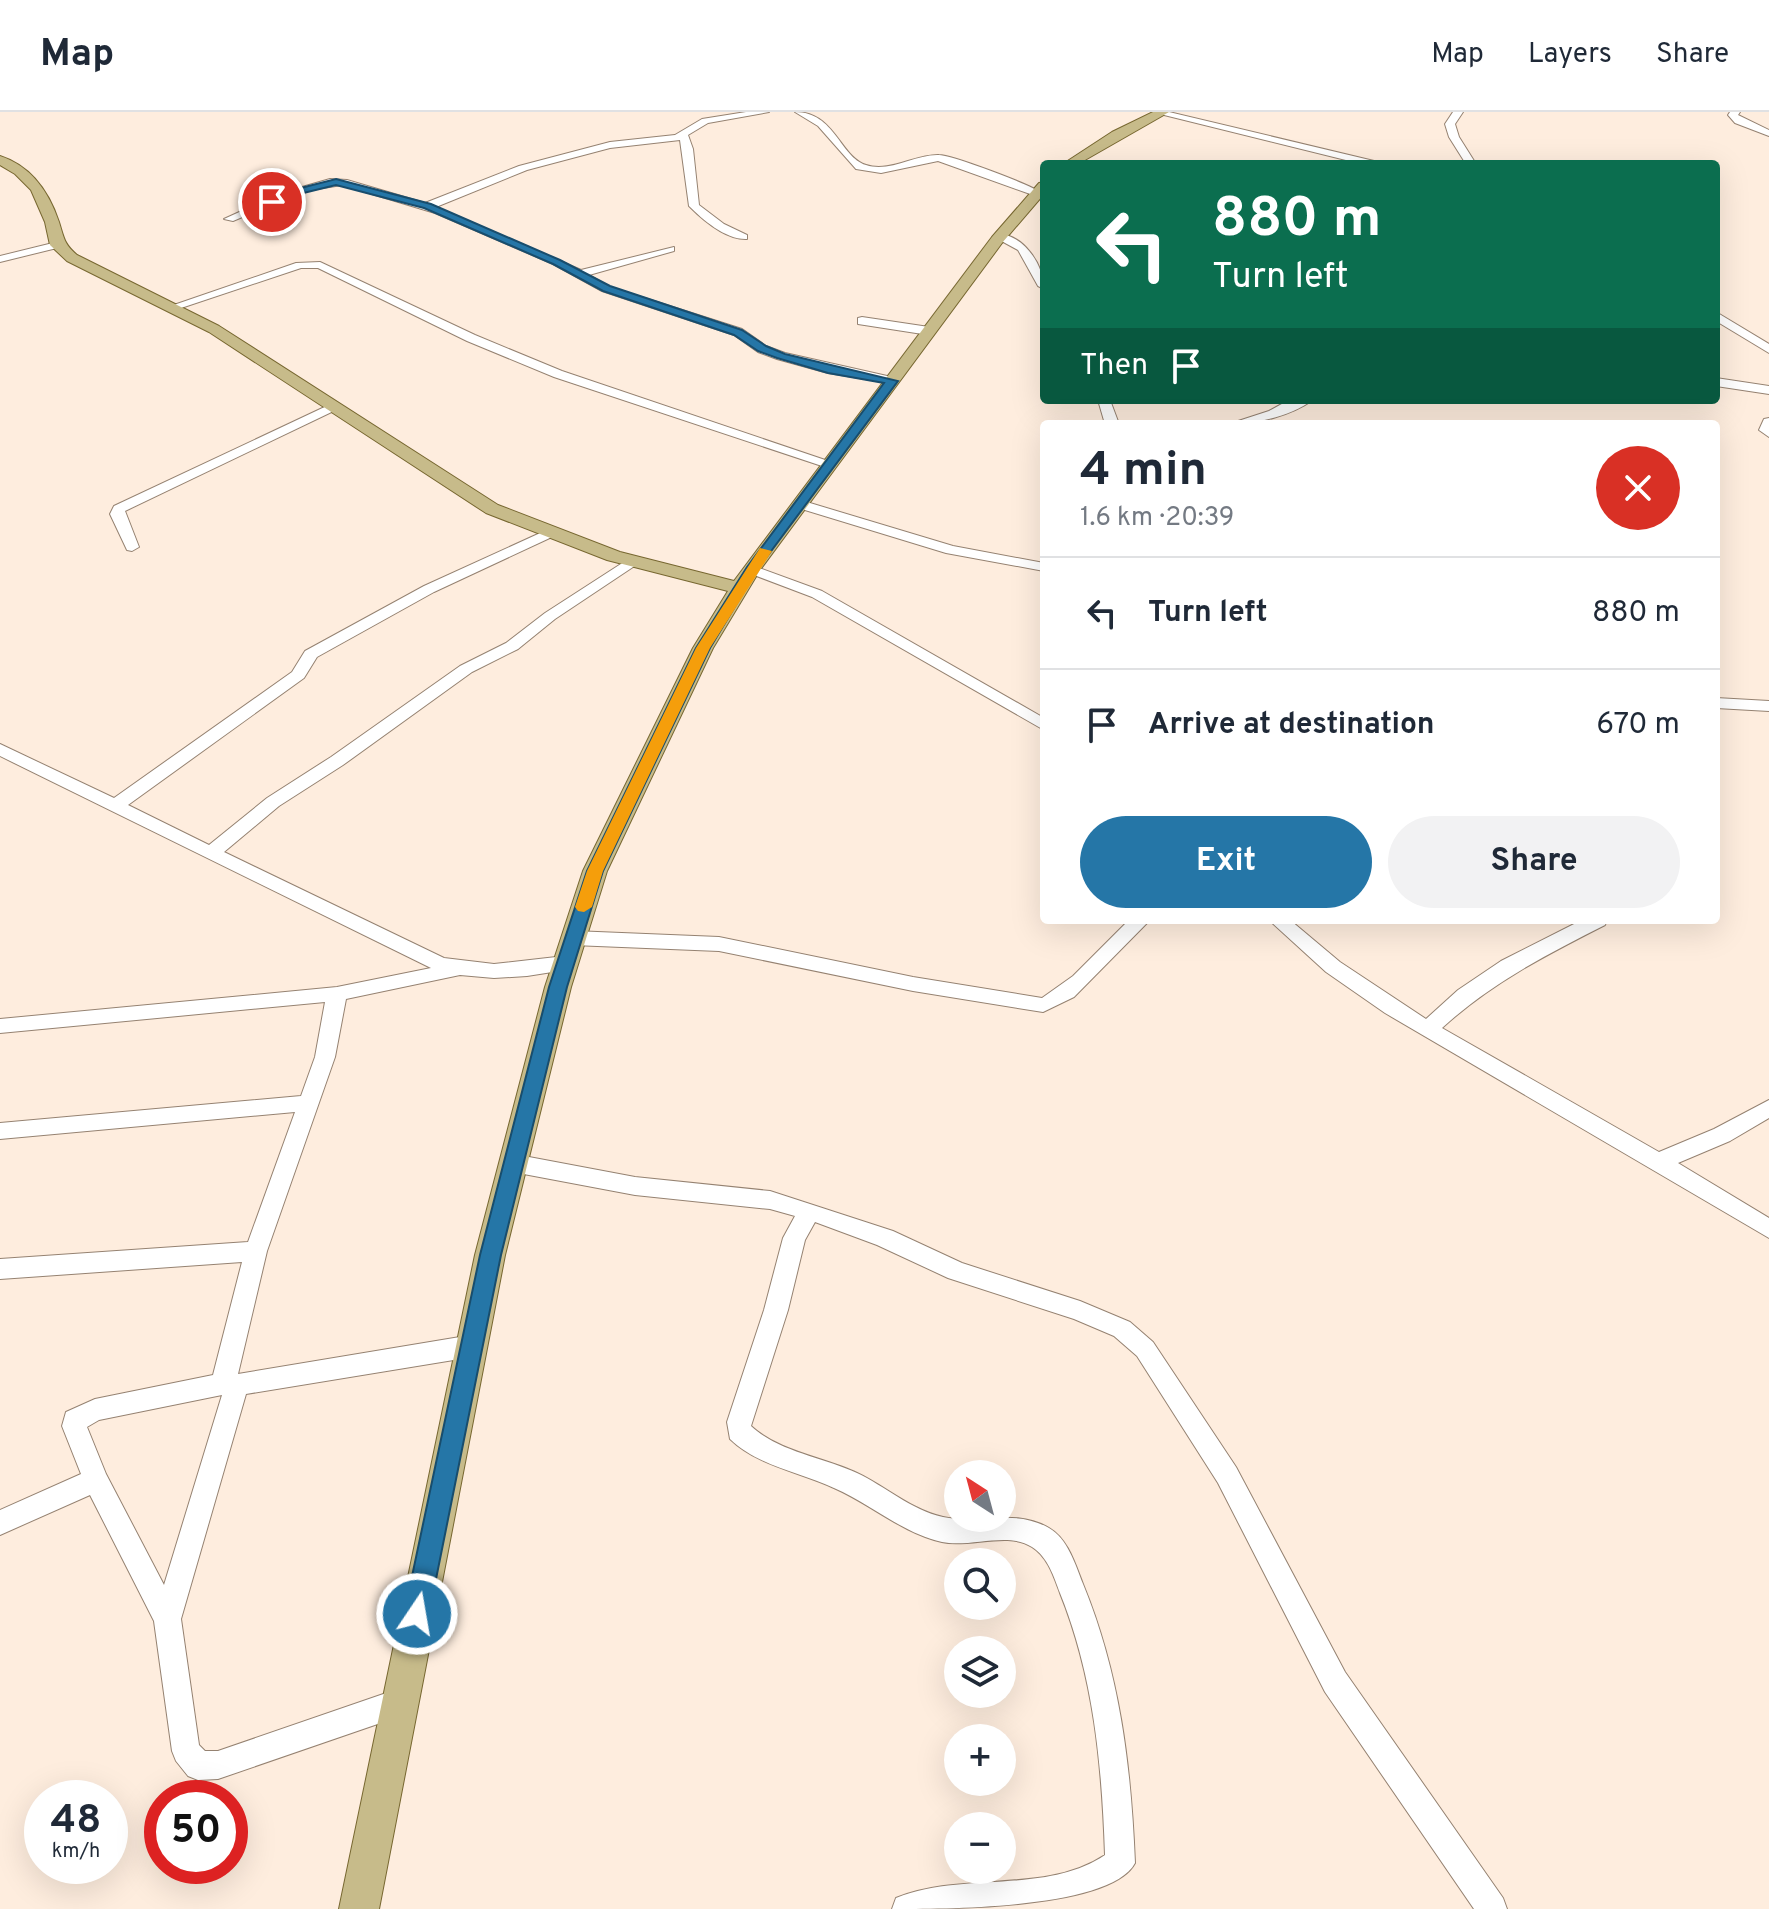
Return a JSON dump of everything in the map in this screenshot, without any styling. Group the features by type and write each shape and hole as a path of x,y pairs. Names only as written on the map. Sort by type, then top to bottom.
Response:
{"main road":[{"path":"1075,160 1162,112"},
{"path":"0,160 20,171 37,188 52,222 57,245 72,258 174,307 336,407 479,501 549,533 632,563 745,579"},
{"path":"359,1909 398,1703 513,1163 569,951 595,871 703,648 745,579 1000,236 1040,190"}],"street":[{"path":"428,206 523,168 610,145 673,139 705,121 764,112"},
{"path":"800,112 821,124 860,167 881,170 939,158 1040,189"},
{"path":"1162,112 1358,160"},
{"path":"1458,112 1450,124 1468,160"},
{"path":"1735,112 1733,115 1738,121 1769,133"},
{"path":"683,134 688,149 694,206 720,226 743,237"},
{"path":"229,219 280,196 336,182 428,206 580,274 606,289 738,332 762,349 781,356 892,381"},
{"path":"1000,236 1022,248 1040,279"},
{"path":"0,259 57,245"},
{"path":"580,274 670,249"},
{"path":"174,307 300,265 320,265 471,338 558,374 830,464"},
{"path":"1720,318 1769,349"},
{"path":"862,321 929,331"},
{"path":"1720,383 1769,390"},
{"path":"1251,420 1274,414 1292,404"},
{"path":"132,547 117,514 119,509 336,407"},
{"path":"1769,422 1766,430 1769,433"},
{"path":"800,504 951,550 1040,566"},
{"path":"114,807 298,675 311,654 429,589 549,533"},
{"path":"210,854 273,802 337,761 466,669 512,646 550,616 632,563"},
{"path":"745,579 817,594 1040,723"},
{"path":"1720,703 1769,706"},
{"path":"0,749 423,958 454,970 490,974 569,951 719,944 913,984 1043,1005 1056,1003 1119,937 1136,924"},
{"path":"1282,924 1304,945 1362,989 1769,1229"},
{"path":"1428,1029 1465,995 1508,966 1590,924"},
{"path":"0,1026 337,994 454,970"},
{"path":"167,1619 230,1385 256,1251 325,1057 337,994"},
{"path":"0,1131 308,1103"},
{"path":"1659,1162 1722,1135 1769,1108"},
{"path":"513,1163 635,1186 770,1200 885,1238 956,1271 1080,1311 1122,1329 1145,1349 1255,1524 1335,1682 1492,1909"},
{"path":"810,1211 794,1238 776,1310 739,1422 739,1431 757,1445 845,1479 915,1520 942,1530 1016,1530 1036,1535 1048,1543 1060,1561 1080,1606 1099,1661 1109,1728 1120,1863 1109,1877 1076,1900 1037,1904 994,1901 923,1903 907,1909"},
{"path":"0,1269 256,1251"},
{"path":"398,1703 218,1765 198,1766 186,1751 167,1619 96,1480 74,1426 75,1420 80,1415 230,1385 472,1346"},
{"path":"0,1523 96,1480"}],"slow traffic":[{"path":"584,907 595,871 703,648 765,551"}],"route":[{"path":"272,202 276,197 326,183 343,182 428,206 557,262 606,289 738,332 762,349 805,364 892,381 751,569 703,648 595,871 558,987 490,1255 417,1614"}]}
